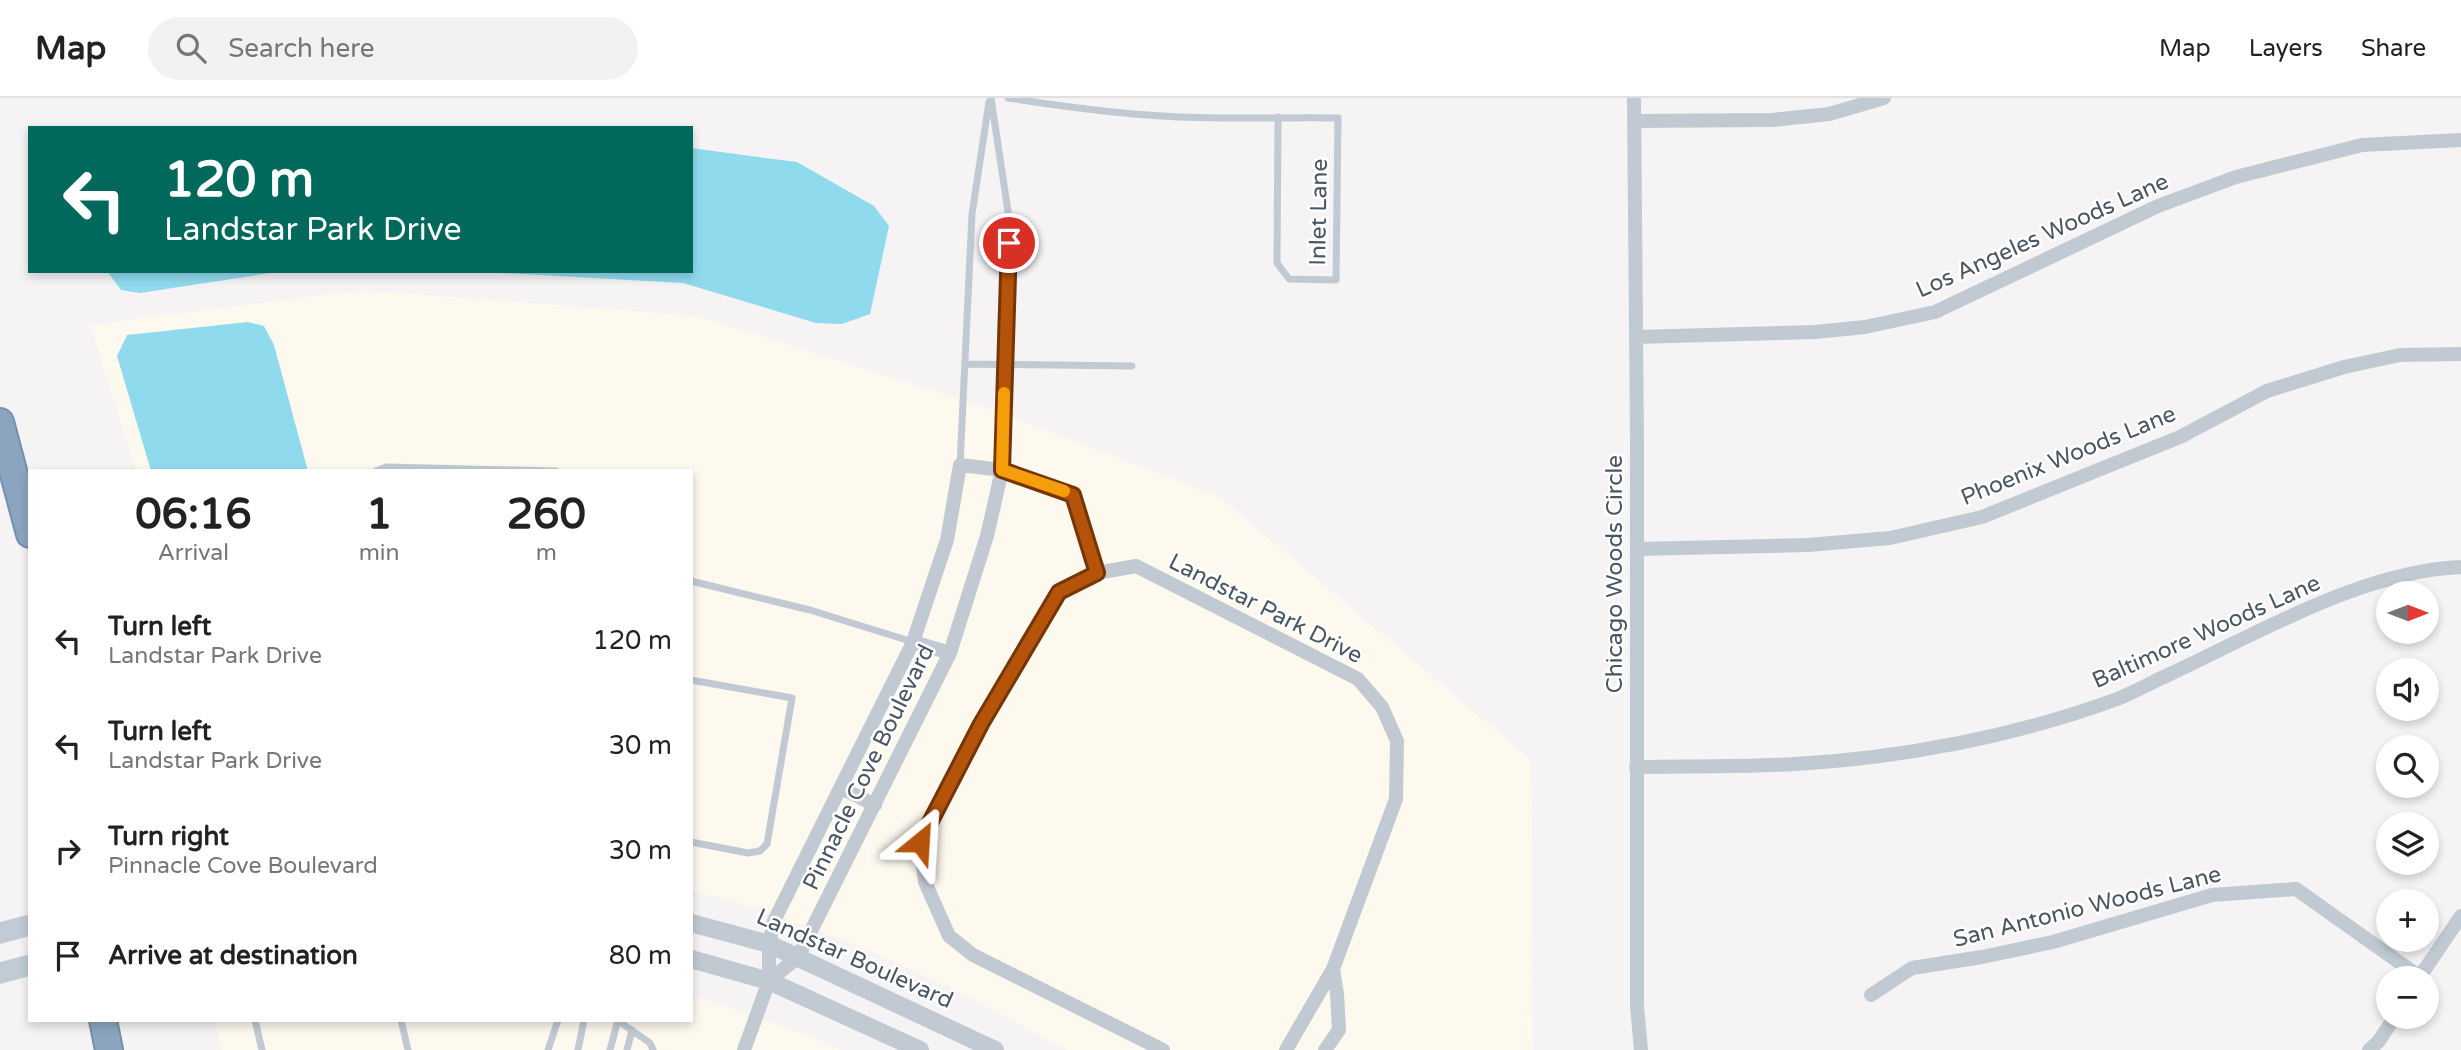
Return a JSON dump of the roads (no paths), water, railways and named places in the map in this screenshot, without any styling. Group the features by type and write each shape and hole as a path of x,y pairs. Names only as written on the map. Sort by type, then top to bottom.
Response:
{"highway":[{"path":"0,422 28,527"}],"main road":[{"path":"0,933 28,926"},
{"path":"0,973 28,966"}],"street":[{"name":"Chicago Woods Circle","path":"1634,98 1637,1006 1641,1050"},
{"path":"1634,121 1772,120 1829,114 1884,98"},
{"name":"Los Angeles Woods Lane","path":"1636,337 1815,332 1866,327 1935,312 2158,206 2236,177 2362,145 2461,140"},
{"name":"Phoenix Woods Lane","path":"1637,550 1808,545 1890,538 1982,517 2180,437 2267,391 2344,367 2400,355 2461,354"},
{"path":"960,465 1002,470 1073,495 1097,573"},
{"name":"Pinnacle Cove Boulevard","path":"769,981 769,944 774,921 913,642 947,540 960,465"},
{"name":"Pinnacle Cove Boulevard","path":"769,981 799,957 950,653 987,536 1002,470"},
{"name":"Landstar Park Drive","path":"1163,1050 973,955 949,936 925,882 920,842 981,724 1059,592 1097,573 1136,566 1358,679 1382,708 1397,741 1396,799 1333,969 1286,1050"},
{"name":"Baltimore Woods Lane","path":"1636,767 1796,764 1892,754 2006,733 2118,698 2372,583 2437,568 2461,567"},
{"path":"913,642 950,653"},
{"path":"841,788 875,805"},
{"name":"San Antonio Woods Lane","path":"1871,995 1912,968 2053,942 2212,895 2296,889 2403,966"},
{"path":"2428,966 2461,916"},
{"name":"Landstar Boulevard","path":"693,924 769,944 995,1050"},
{"path":"693,960 769,981 908,1048"},
{"name":"Landstar Park Drive","path":"1325,1050 1339,1030 1333,969"},
{"path":"744,1050 769,981"},
{"path":"2369,1050 2387,1029"}],"lane":[{"name":"Pinnacle Cove Boulevard","path":"960,465 972,214 990,98"},
{"name":"Pinnacle Cove Boulevard","path":"990,98 1009,218 1002,470"},
{"name":"Inlet Lane","path":"1008,98 1061,107 1164,116 1278,117 1338,118 1336,280 1289,279 1278,263 1278,117"},
{"path":"965,364 1132,366"},
{"path":"381,469 471,469"},
{"path":"693,581 810,610 913,642"},
{"path":"693,680 792,698 767,844 760,851 748,853 693,842"},
{"path":"255,1022 262,1050"},
{"path":"401,1022 408,1050"},
{"path":"548,1050 557,1022"},
{"path":"578,1050 584,1022"},
{"path":"610,1050 617,1022"},
{"path":"620,1022 650,1048"},
{"path":"626,1050 632,1030"}],"water":[{"path":"693,148 797,162 874,206 889,226 870,314 842,324 816,323 683,283 501,273 693,273"},
{"path":"108,273 270,273 140,293 121,290"},
{"path":"248,322 264,326 274,345 307,469 150,469 117,356 127,335"}]}
